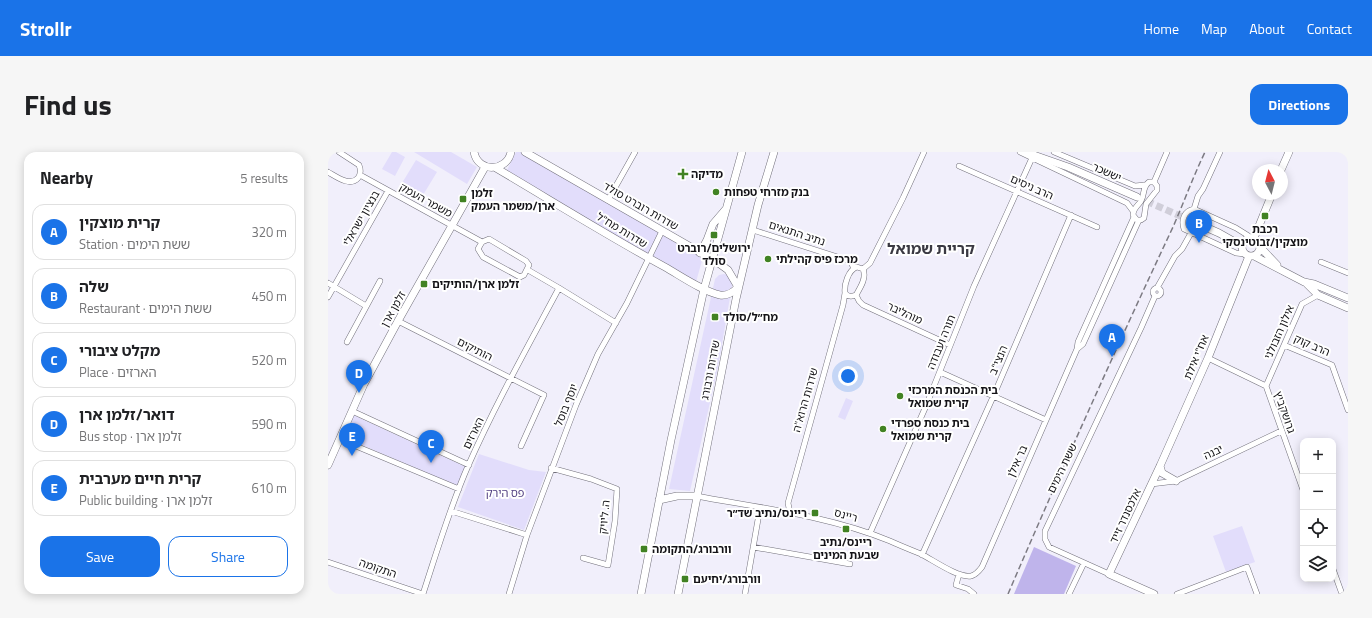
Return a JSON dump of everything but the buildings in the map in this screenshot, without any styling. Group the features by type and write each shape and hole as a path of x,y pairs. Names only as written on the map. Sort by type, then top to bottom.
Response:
{"street":[{"name":"משמר העמק","path":"339,152 359,166 361,171 360,175 482,242 489,239 526,261 529,265 528,270 616,323"},
{"path":"473,153 477,160 485,167 496,168 507,162 511,152"},
{"name":"שדרות רוברט סולד","path":"525,152 728,270 738,287"},
{"path":"608,200 635,152"},
{"name":"שדרות ורבורג","path":"641,594 700,305 742,152"},
{"name":"שדרות ורבורג","path":"678,594 738,287 758,205 774,152"},
{"path":"863,269 870,263 924,152"},
{"path":"1020,152 1127,203 1133,211 1134,217 1139,220"},
{"path":"1026,152 1068,167"},
{"path":"1042,152 1068,167"},
{"path":"1054,152 1135,186 1154,182 1167,152"},
{"path":"1194,209 1194,203 1203,189 1220,152"},
{"path":"1284,164 1289,152"},
{"name":"תורה ועבודה","path":"870,533 940,372 974,286 1032,158"},
{"name":"הרב ניסים","path":"959,166 1097,227"},
{"name":"זלמן ארן","path":"328,465 364,384 485,167"},
{"name":"יששכר","path":"1068,167 1137,197"},
{"name":"שדרות מח\"ל","path":"496,168 649,259 710,292 722,295 734,291 738,287"},
{"path":"328,172 351,182 360,175"},
{"name":"בר אילן","path":"970,576 977,573 982,567 1078,349 1083,344 1139,220 1142,220 1145,217 1146,204 1157,190 1157,186 1154,182"},
{"path":"1133,211 1141,201 1145,185"},
{"name":"בנציון ישראלי","path":"328,297 388,191"},
{"path":"1242,246 1251,239 1269,200"},
{"path":"700,253 713,224 727,208"},
{"path":"1281,270 1260,247 1259,243 1236,228 1194,209 1189,210 1186,214 1182,223 1184,229 1236,253 1249,255 1281,270 1304,282 1318,295 1348,308"},
{"name":"הנצי\"ב","path":"922,554 993,397 1071,215"},
{"name":"בר אילן","path":"1078,349 1078,342 1134,217"},
{"path":"1194,222 1242,246 1249,255"},
{"name":"נתיב התנאים","path":"753,230 850,261 854,268"},
{"name":"יוסף בוסל","path":"509,594 527,535 551,468 598,354 616,323 662,231"},
{"name":"ששת הימים","path":"1154,594 1049,547 1045,539 1045,531 1141,328 1155,296 1153,291 1157,288 1175,256 1182,249 1191,233"},
{"path":"1219,234 1251,239"},
{"path":"482,242 478,249 482,256 520,277 528,270"},
{"path":"1249,255 1258,252 1260,247"},
{"name":"אח\"י אילת","path":"1160,466 1208,358 1249,255"},
{"path":"1321,262 1348,273"},
{"path":"854,268 857,267 863,269"},
{"name":"שדרות הרוא\"ה","path":"790,513 788,503 790,493 843,305 846,283 854,268"},
{"path":"845,293 847,296 856,296 864,278 863,269"},
{"path":"347,342 380,281"},
{"path":"690,281 698,294 700,305"},
{"path":"1304,282 1314,284 1348,298"},
{"path":"328,283 366,306"},
{"name":"הארזים","path":"423,594 451,511 469,465 510,378 559,288"},
{"name":"אילון הזבולני","path":"1266,386 1302,304 1318,295"},
{"name":"מוהליבר","path":"856,296 864,305 950,345"},
{"name":"הותיקים","path":"398,321 544,395 521,446"},
{"name":"הרב קוק","path":"1284,345 1332,365 1348,410"},
{"path":"1208,358 1266,386"},
{"path":"940,372 1046,420"},
{"name":"גרושקביץ","path":"1266,386 1300,482"},
{"path":"352,411 469,465"},
{"name":"יבנה","path":"1151,484 1176,481 1281,431"},
{"path":"339,439 459,489"},
{"path":"1160,466 1162,473 1176,481"},
{"name":"אלכסנדר זייד","path":"1109,574 1160,466"},
{"name":"ה. ליויק","path":"551,468 591,479 617,489 615,521 608,566 583,558"},
{"name":"ריינס","path":"659,500 677,496 696,496 842,524 870,533 922,554 959,574 970,576"},
{"path":"694,507 701,500 708,498"},
{"path":"745,594 760,508"},
{"path":"451,511 527,535"},
{"path":"753,547 850,564"},
{"name":"התקומה","path":"328,562 423,594"},
{"path":"1069,594 1084,562"},
{"path":"1177,594 1247,567 1257,594"},
{"path":"959,574 956,585 968,589 974,594"},
{"path":"1336,577 1342,594"}],"green space":[{"path":"392,152 396,152 405,157 395,176 382,169"},
{"path":"414,152 451,152 477,167 467,184"},
{"path":"516,152 521,152 659,232 648,256 505,174"},
{"path":"416,160 437,172 420,200 399,188"},
{"path":"663,235 703,257 696,282 652,258"},
{"path":"719,275 729,275 733,280 718,367 690,491 669,489 715,279"},
{"path":"846,398 853,401 845,420 838,417"},
{"path":"353,415 466,467 458,486 343,437"},
{"name":"פס הירק","path":"479,454 529,470 546,472 524,530 458,507"},
{"path":"1242,526 1255,562 1226,572 1213,536"}],"shaded area":[{"path":"1034,547 1076,566 1064,594 1014,594"}],"tunnel":[{"path":"1137,197 1194,222"}],"railway":[{"path":"1008,594 1089,410 1173,227 1205,152"}],"place":[{"name":"מדיקה","path":"683,174"},
{"name":"בנק מזרחי טפחות","path":"716,192"},
{"name":"זלמן ארן/משמר העמק","path":"463,199"},
{"name":"רכבת מוצקין/זבוטינסקי","path":"1265,216"},
{"name":"ירושלים/רוברט סולד","path":"714,235"},
{"name":"שלה","path":"1199,243"},
{"name":"מרכז פיס קהילתי","path":"768,259"},
{"name":"זלמן ארן/הותיקים","path":"424,284"},
{"name":"מח״ל/סולד","path":"715,317"},
{"name":"קרית מוצקין","path":"1112,357"},
{"name":"דואר/זלמן ארן","path":"359,393"},
{"name":"בית הכנסת המרכזי קרית שמואל","path":"900,396"},
{"name":"בית כנסת ספרדי קרית שמואל","path":"883,429"},
{"name":"קרית חיים מערבית","path":"352,456"},
{"name":"מקלט ציבורי","path":"431,463"},
{"name":"ריינס/נתיב שד״ר","path":"815,513"},
{"name":"ריינס/נתיב שבעת המינים","path":"846,529"},
{"name":"וורבורג/התקומה","path":"644,549"},
{"name":"וורבורג/יחיעם","path":"685,579"}],"district":[{"name":"קריית שמואל","path":"931,248"}]}
